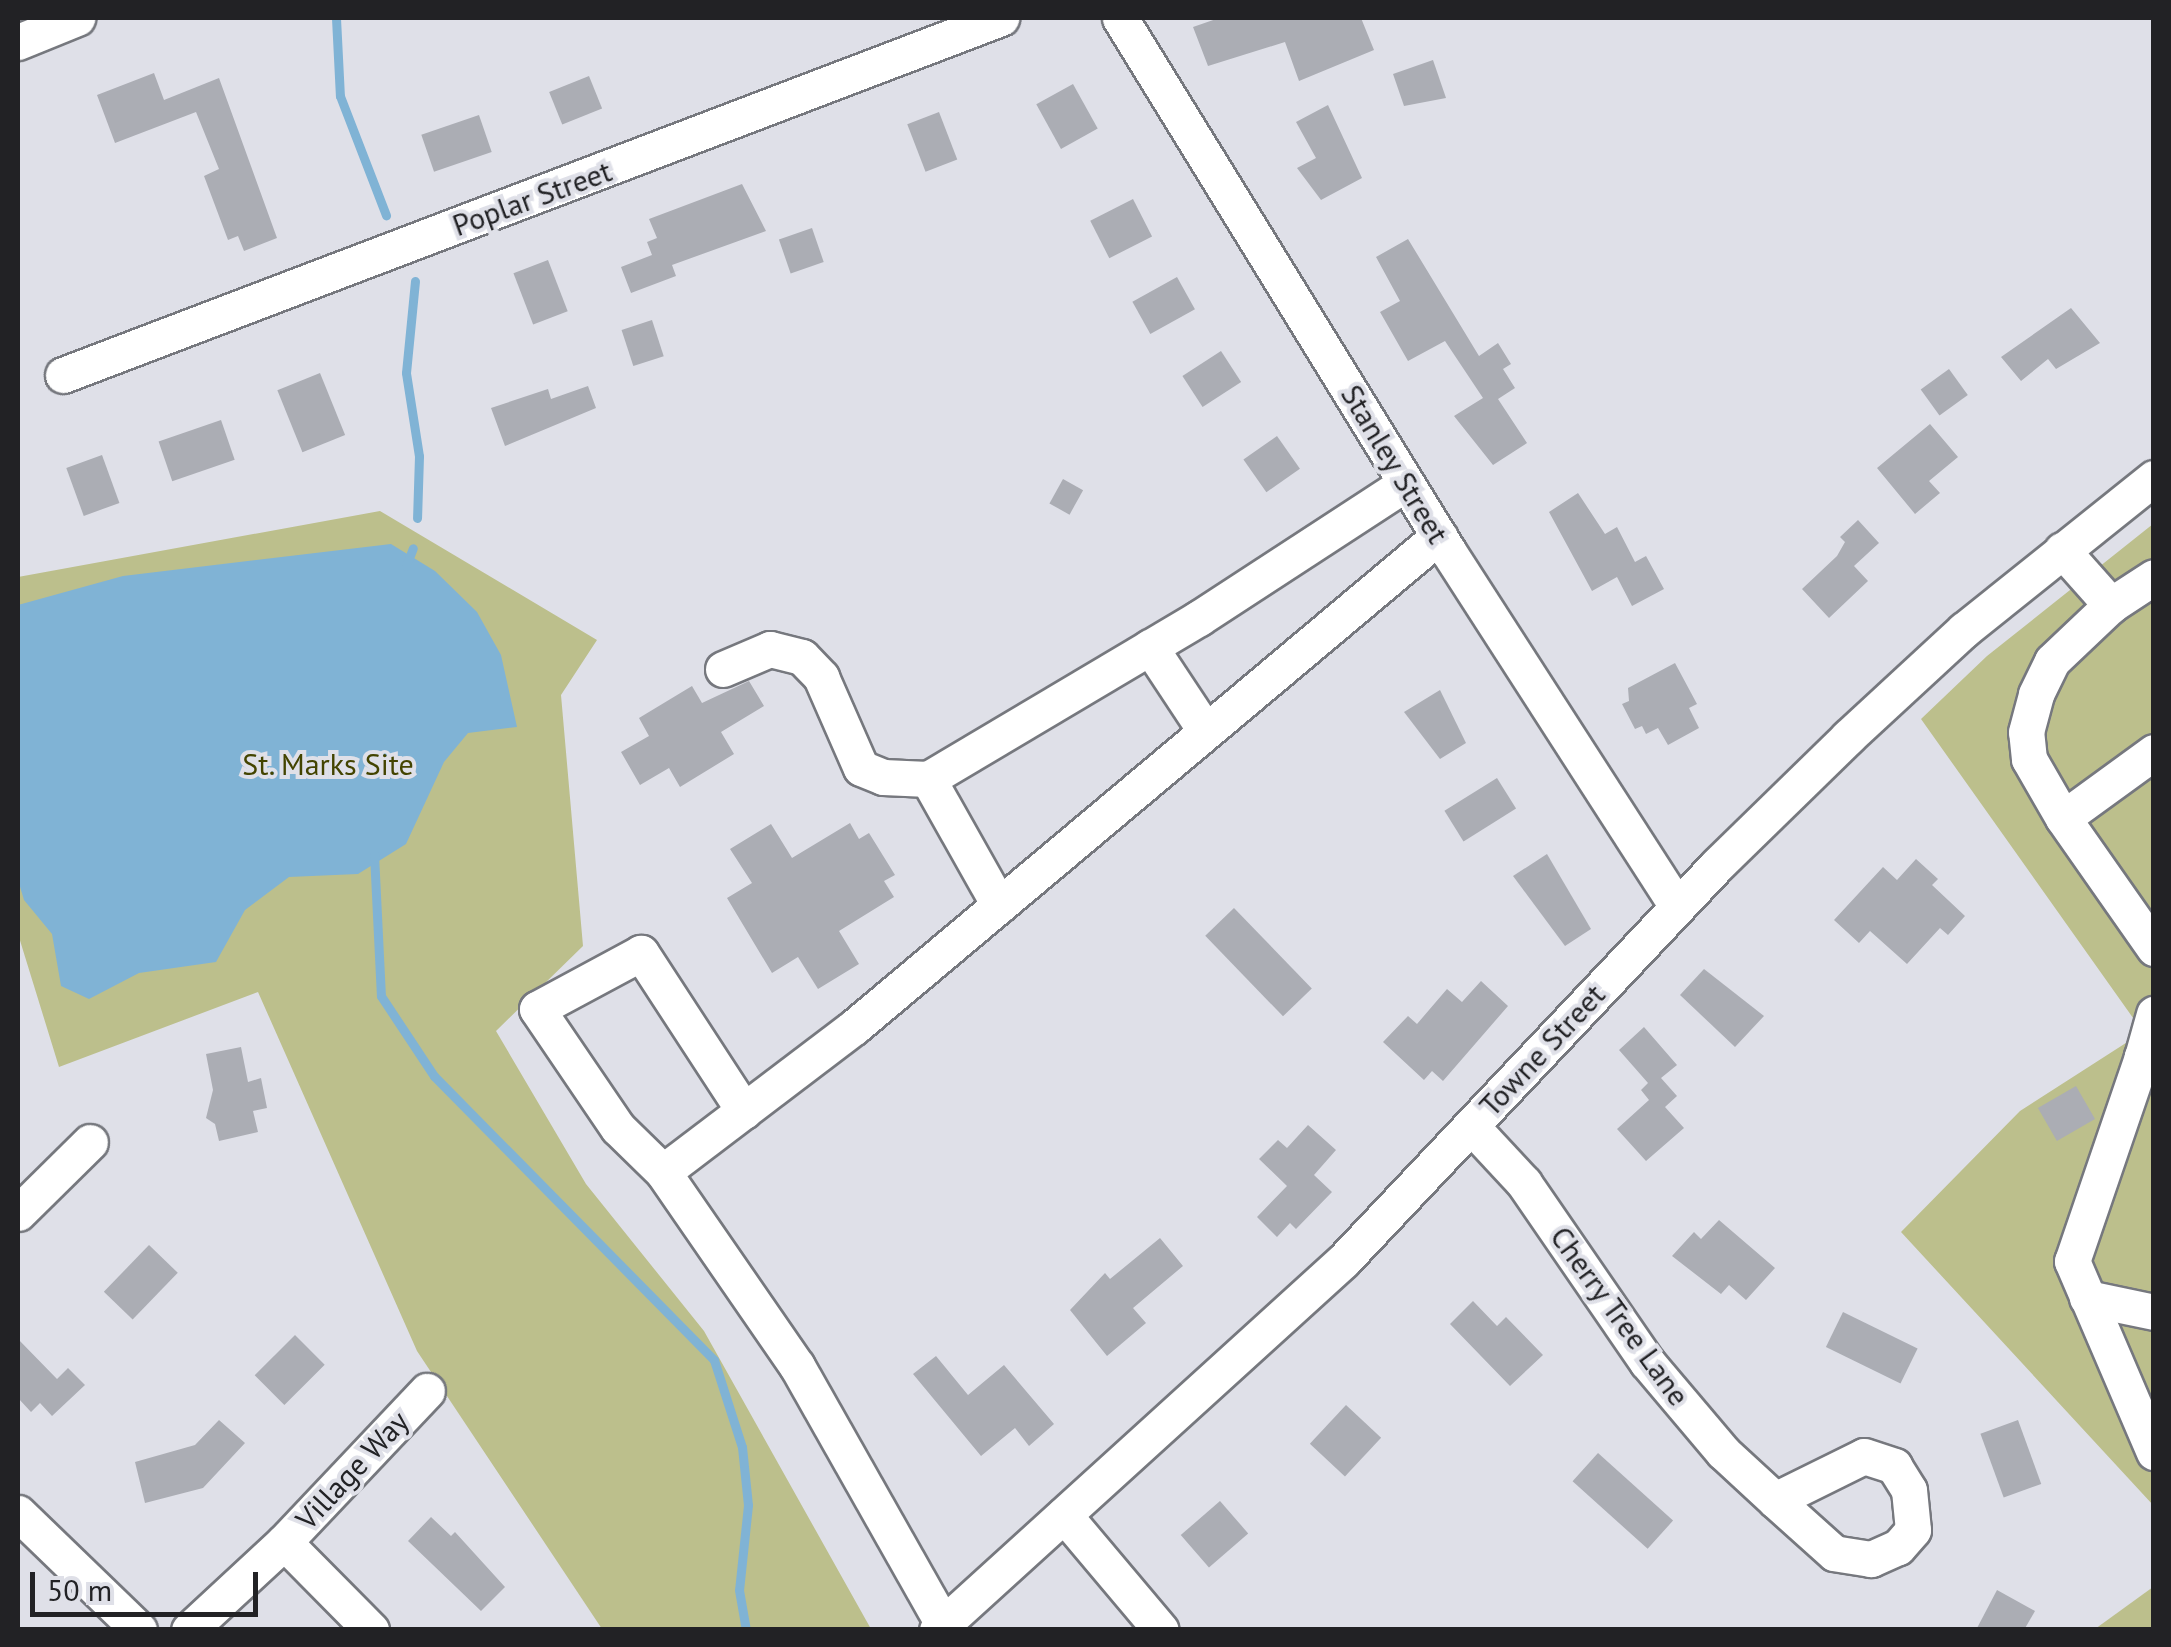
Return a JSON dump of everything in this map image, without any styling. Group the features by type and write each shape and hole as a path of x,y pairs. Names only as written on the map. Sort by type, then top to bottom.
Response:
{"street":[{"path":"18,42 78,18"},
{"name":"Poplar Street","path":"62,375 1001,18"},
{"name":"Stanley Street","path":"1120,18 1439,536 1677,907"},
{"name":"Towne Street","path":"940,1627 1343,1261 1677,907 1964,630 2154,478"},
{"path":"723,669 770,649 802,657 821,677 861,768 884,777 928,779 1150,647 1406,483"},
{"path":"663,1172 999,905 1439,536"},
{"path":"2062,550 2111,605"},
{"path":"2151,937 2043,792 2026,732 2052,660 2111,605 2154,576"},
{"path":"1150,647 1205,730"},
{"path":"2063,818 2154,752"},
{"path":"928,779 999,905"},
{"path":"744,1110 641,953 537,1009 618,1128 663,1172 798,1366 940,1627"},
{"path":"2154,1014 2148,1059 2074,1240 2072,1261 2154,1452"},
{"name":"Cherry Tree Lane","path":"1471,1126 1524,1184 1647,1362 1723,1452 1775,1500"},
{"path":"18,1213 90,1142"},
{"path":"2087,1298 2154,1312"},
{"name":"Village Way","path":"189,1630 284,1542 427,1391"},
{"path":"18,1513 139,1630"},
{"path":"1064,1515 1162,1630"},
{"path":"284,1542 370,1630"}],"green space":[{"name":"St. Marks Site","path":"380,511 597,640 561,695 583,946 496,1031 586,1184 704,1331 871,1629 602,1629 417,1351 258,992 59,1067 18,934 18,577"},
{"path":"2153,524 2153,1505 1901,1232 2020,1111 2143,1032 1921,719 1987,656"},
{"path":"2153,1587 2153,1629 2095,1629"}],"water":[{"path":"391,544 435,571 477,612 501,655 517,727 468,733 444,762 406,844 358,874 289,877 245,910 216,962 139,973 89,999 61,986 52,934 24,900 18,880 18,605 123,576"}],"building":[{"path":"1219,18 1361,18 1374,50 1299,81 1285,42 1208,66 1193,27"},
{"path":"1433,60 1446,98 1404,106 1393,74"},
{"path":"154,73 164,100 219,78 277,238 244,251 238,236 228,240 204,176 219,169 196,112 115,143 97,95"},
{"path":"589,76 602,108 562,125 549,92"},
{"path":"1073,84 1098,129 1061,149 1036,104"},
{"path":"1328,105 1362,178 1321,200 1297,168 1316,158 1296,122"},
{"path":"939,112 957,160 926,172 907,124"},
{"path":"479,115 492,152 434,172 421,135"},
{"path":"742,184 766,231 672,265 676,276 631,293 621,267 652,255 647,242 657,238 649,219"},
{"path":"1133,199 1152,236 1109,258 1090,221"},
{"path":"812,228 824,262 791,273 779,239"},
{"path":"1408,239 1479,356 1498,343 1511,364 1503,369 1515,388 1498,399 1527,443 1493,465 1454,416 1483,398 1445,341 1408,361 1380,312 1400,301 1376,257"},
{"path":"548,260 568,311 533,325 513,273"},
{"path":"1177,277 1195,309 1150,334 1132,302"},
{"path":"2071,308 2100,343 2056,369 2048,359 2021,381 2001,357"},
{"path":"652,320 664,356 633,366 622,330"},
{"path":"1221,351 1241,382 1203,407 1182,376"},
{"path":"1949,369 1968,395 1939,415 1921,390"},
{"path":"320,373 345,435 302,452 277,390"},
{"path":"588,386 596,408 505,446 491,408 548,389 551,399"},
{"path":"221,420 235,460 172,481 159,441"},
{"path":"1930,424 1958,457 1929,481 1940,493 1915,514 1877,468"},
{"path":"1277,436 1300,469 1266,492 1243,460"},
{"path":"102,455 119,503 84,516 66,468"},
{"path":"1063,479 1083,490 1070,515 1049,503"},
{"path":"1578,493 1605,534 1617,527 1635,562 1646,556 1664,589 1632,606 1617,577 1592,591 1549,512"},
{"path":"1858,520 1879,543 1854,566 1868,581 1829,618 1802,589 1837,556 1845,542 1840,537"},
{"path":"1675,663 1697,704 1689,708 1699,728 1668,745 1658,728 1646,734 1642,726 1635,729 1622,704 1629,701 1628,688"},
{"path":"749,681 764,706 721,732 734,754 680,787 669,768 640,785 621,752 649,736 639,718 692,686 702,703"},
{"path":"1440,690 1466,743 1440,759 1404,712"},
{"path":"1497,778 1516,809 1463,841 1444,811"},
{"path":"850,823 859,839 869,833 895,875 884,881 894,897 839,931 859,964 818,989 798,957 772,973 727,898 752,883 730,849 771,824 792,858"},
{"path":"1547,854 1591,929 1565,946 1513,876"},
{"path":"1916,859 1938,879 1932,885 1965,916 1948,935 1940,928 1907,964 1870,931 1859,943 1834,920 1883,867 1897,880"},
{"path":"1234,908 1312,989 1283,1016 1205,936"},
{"path":"1704,969 1764,1016 1735,1047 1680,995"},
{"path":"1481,981 1508,1006 1443,1081 1432,1071 1424,1080 1383,1042 1408,1016 1417,1024 1447,989 1462,1002"},
{"path":"1644,1027 1677,1065 1661,1078 1677,1096 1665,1107 1684,1128 1646,1161 1617,1129 1649,1100 1641,1090 1648,1083 1619,1050"},
{"path":"241,1047 248,1082 261,1078 267,1108 253,1111 258,1132 219,1141 215,1124 206,1118 213,1090 206,1054"},
{"path":"2076,1086 2095,1119 2057,1141 2038,1108"},
{"path":"1308,1125 1336,1150 1314,1175 1332,1192 1296,1229 1290,1223 1277,1237 1257,1217 1287,1186 1259,1159 1278,1140 1287,1148"},
{"path":"1719,1220 1775,1268 1746,1300 1729,1285 1721,1294 1672,1256 1694,1232 1701,1239"},
{"path":"1160,1238 1183,1266 1133,1308 1146,1323 1107,1356 1070,1310 1105,1273 1110,1279"},
{"path":"149,1245 178,1273 133,1320 104,1292"},
{"path":"1473,1301 1497,1326 1506,1317 1543,1355 1510,1386 1450,1324"},
{"path":"1843,1312 1918,1348 1901,1383 1826,1347"},
{"path":"295,1335 325,1365 284,1405 255,1375"},
{"path":"18,1339 57,1379 68,1368 85,1385 52,1416 40,1403 31,1412 18,1398"},
{"path":"936,1356 968,1395 1004,1365 1054,1424 1029,1446 1015,1428 981,1456 913,1374"},
{"path":"1346,1405 1381,1438 1345,1476 1310,1444"},
{"path":"219,1420 245,1443 203,1488 145,1503 135,1462 195,1445"},
{"path":"2018,1420 2041,1484 2004,1498 1980,1434"},
{"path":"1598,1453 1673,1521 1648,1549 1573,1481"},
{"path":"1220,1501 1248,1533 1209,1568 1181,1535"},
{"path":"431,1517 451,1536 455,1532 505,1587 481,1611 408,1541"},
{"path":"1997,1590 2035,1611 2024,1630 1976,1630"}],"waterway":[{"path":"336,18 340,96 386,215"},
{"path":"415,281 406,373 419,456 417,518"},
{"path":"406,566 413,548"},
{"path":"374,854 381,996 434,1076 714,1360 742,1447 748,1505 739,1590 746,1630"}]}
